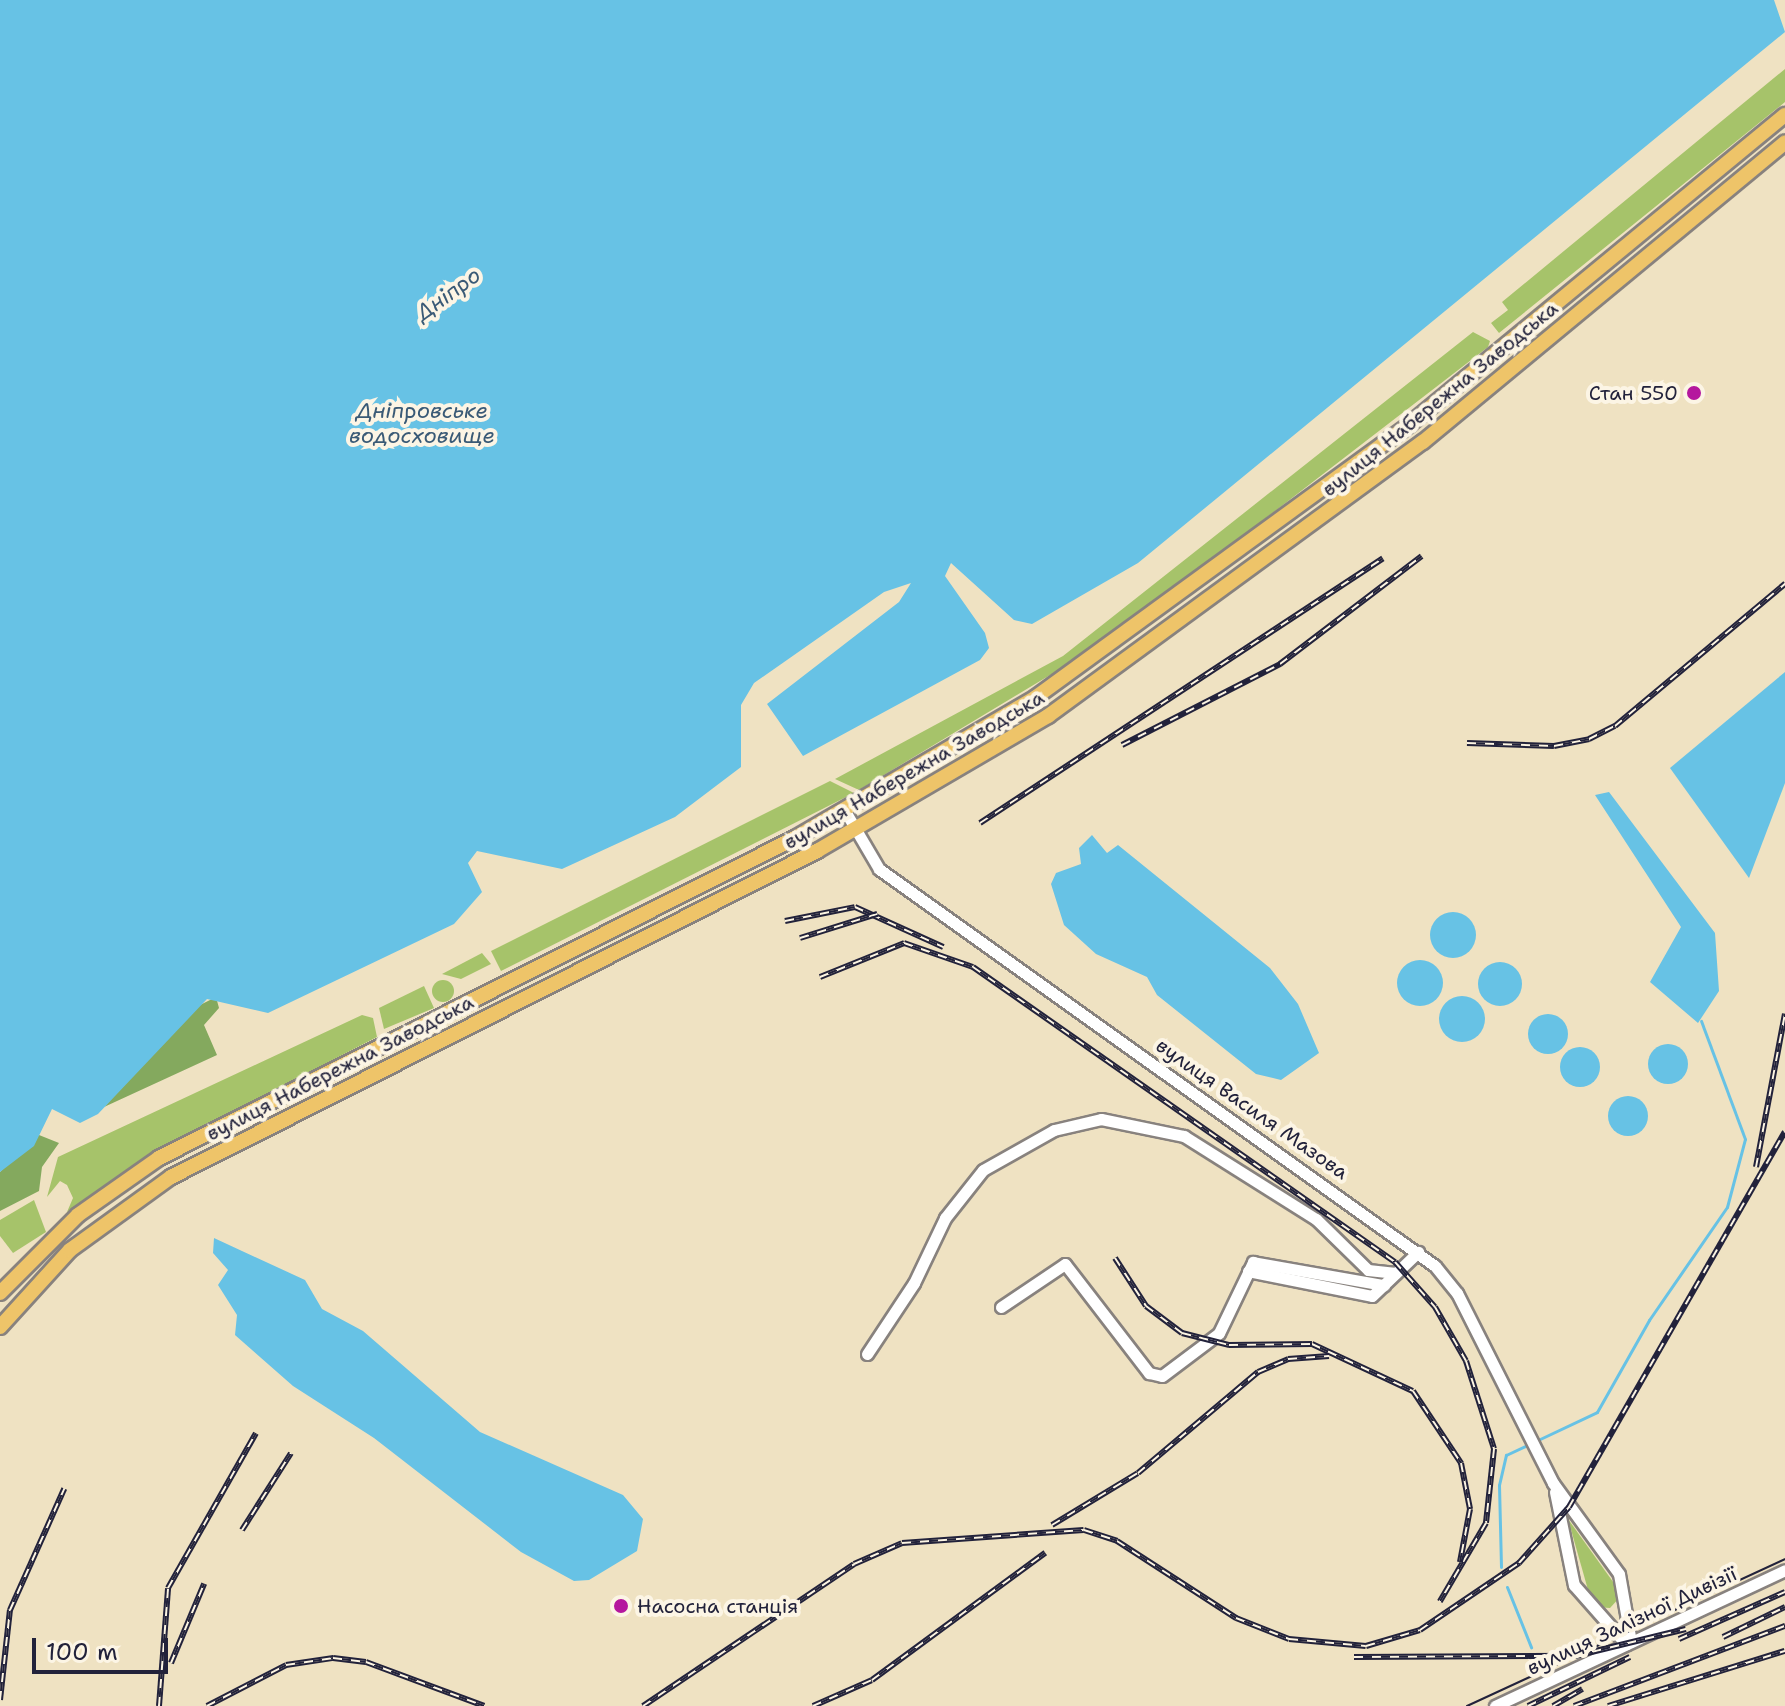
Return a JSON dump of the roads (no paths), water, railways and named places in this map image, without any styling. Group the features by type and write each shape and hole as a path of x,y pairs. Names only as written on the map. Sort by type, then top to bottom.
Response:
{"main road":[{"name":"вулиця Набережна Заводська","path":"0,1293 78,1215 159,1158 845,811 1049,689 1270,532 1785,115"},
{"name":"вулиця Набережна Заводська","path":"0,1327 70,1250 171,1177 855,831 1048,716 1271,558 1785,143"}],"street":[{"name":"вулиця Василя Мазова","path":"845,811 879,869 1418,1252 1457,1293 1553,1483 1619,1574 1628,1643"},
{"path":"867,1354 914,1283 945,1218 983,1170 1054,1130 1101,1119 1184,1136 1316,1219 1368,1270 1396,1273"},
{"path":"1001,1307 1065,1264 1149,1373 1162,1376 1219,1333 1248,1271 1372,1296 1418,1252"},
{"name":"вулиця Василя Мазова","path":"1553,1483 1574,1585 1628,1643"},
{"name":"вулиця Залізної Дивізії","path":"1495,1706 1785,1570"}],"water":[{"name":"Дніпровське водосховище","path":"0,0 1774,0 1785,32 1138,563 1032,624 1014,620 951,563 945,576 985,633 989,648 980,660 803,756 767,704 899,602 911,583 884,592 754,683 741,705 741,767 675,817 562,869 477,851 468,863 482,892 454,924 268,1013 207,999 98,1114 80,1123 52,1109 34,1146 0,1172"},
{"path":"1785,672 1785,783 1749,878 1670,768"},
{"path":"1609,792 1715,933 1719,991 1698,1023 1650,982 1681,927 1595,795"},
{"path":"1092,835 1107,853 1118,845 1270,968 1298,1004 1319,1053 1281,1080 1256,1074 1157,995 1147,977 1096,954 1064,925 1051,884 1056,873 1081,864 1079,848"},
{"path":"1453,912 1469,919 1476,935 1469,951 1453,958 1437,951 1430,935 1437,919"},
{"path":"1420,960 1436,967 1443,983 1436,999 1420,1006 1404,999 1397,983 1404,967"},
{"path":"1500,962 1515,969 1522,984 1515,999 1500,1006 1485,999 1478,984 1485,969"},
{"path":"1462,996 1478,1003 1485,1019 1478,1035 1462,1042 1446,1035 1439,1019 1446,1003"},
{"path":"1548,1014 1562,1020 1568,1034 1562,1048 1548,1054 1534,1048 1528,1034 1534,1020"},
{"path":"1668,1044 1682,1050 1688,1064 1682,1078 1668,1084 1654,1078 1648,1064 1654,1050"},
{"path":"1580,1047 1594,1053 1600,1067 1594,1081 1580,1087 1566,1081 1560,1067 1566,1053"},
{"path":"1628,1096 1642,1102 1648,1116 1642,1130 1628,1136 1614,1130 1608,1116 1614,1102"},
{"path":"214,1238 305,1280 322,1309 363,1331 480,1432 623,1495 643,1519 637,1551 589,1580 574,1581 521,1552 374,1438 293,1386 235,1335 237,1315 218,1285 228,1270 213,1253"}],"waterway":[{"path":"1540,1439 1597,1412 1649,1320 1727,1207 1745,1139 1701,1021"},
{"path":"1501,1567 1499,1485 1506,1455 1525,1446"},
{"path":"1507,1587 1531,1647"}],"tram line":[{"path":"1467,1706 1785,1559"}],"railway":[{"path":"1122,745 1280,664 1422,556"},
{"path":"980,823 1383,558"},
{"path":"1467,743 1554,746 1589,739 1615,726 1785,584"},
{"path":"785,921 855,907 943,947"},
{"path":"800,938 877,914"},
{"path":"820,977 904,943 973,967 1395,1262 1435,1307 1466,1361 1494,1449 1486,1523 1440,1601"},
{"path":"1756,1167 1785,1014"},
{"path":"643,1706 854,1564 902,1543 1084,1530 1117,1541 1236,1618 1289,1639 1366,1646 1420,1630 1519,1563 1569,1507 1785,1132"},
{"path":"1115,1258 1146,1306 1182,1333 1229,1345 1312,1344 1413,1391 1461,1463 1470,1509 1460,1562"},
{"path":"1052,1525 1138,1473 1258,1372 1288,1359 1329,1356"},
{"path":"159,1706 168,1588 256,1433"},
{"path":"242,1530 291,1453"},
{"path":"0,1700 10,1610 64,1489"},
{"path":"813,1706 872,1680 1045,1553"},
{"path":"171,1663 204,1584"},
{"path":"1679,1639 1785,1592"},
{"path":"1723,1637 1785,1607"},
{"path":"1574,1706 1785,1626"},
{"path":"1354,1657 1575,1656 1686,1629"},
{"path":"1608,1706 1785,1651"},
{"path":"1528,1706 1630,1657"},
{"path":"207,1706 286,1665 333,1658 366,1662 484,1706"},
{"path":"1553,1706 1582,1689"}],"place":[{"name":"Стан 550","path":"1694,393"},
{"name":"Насосна станція","path":"621,1606"}],"water label":[{"name":"Дніпро","path":"448,294"}]}
